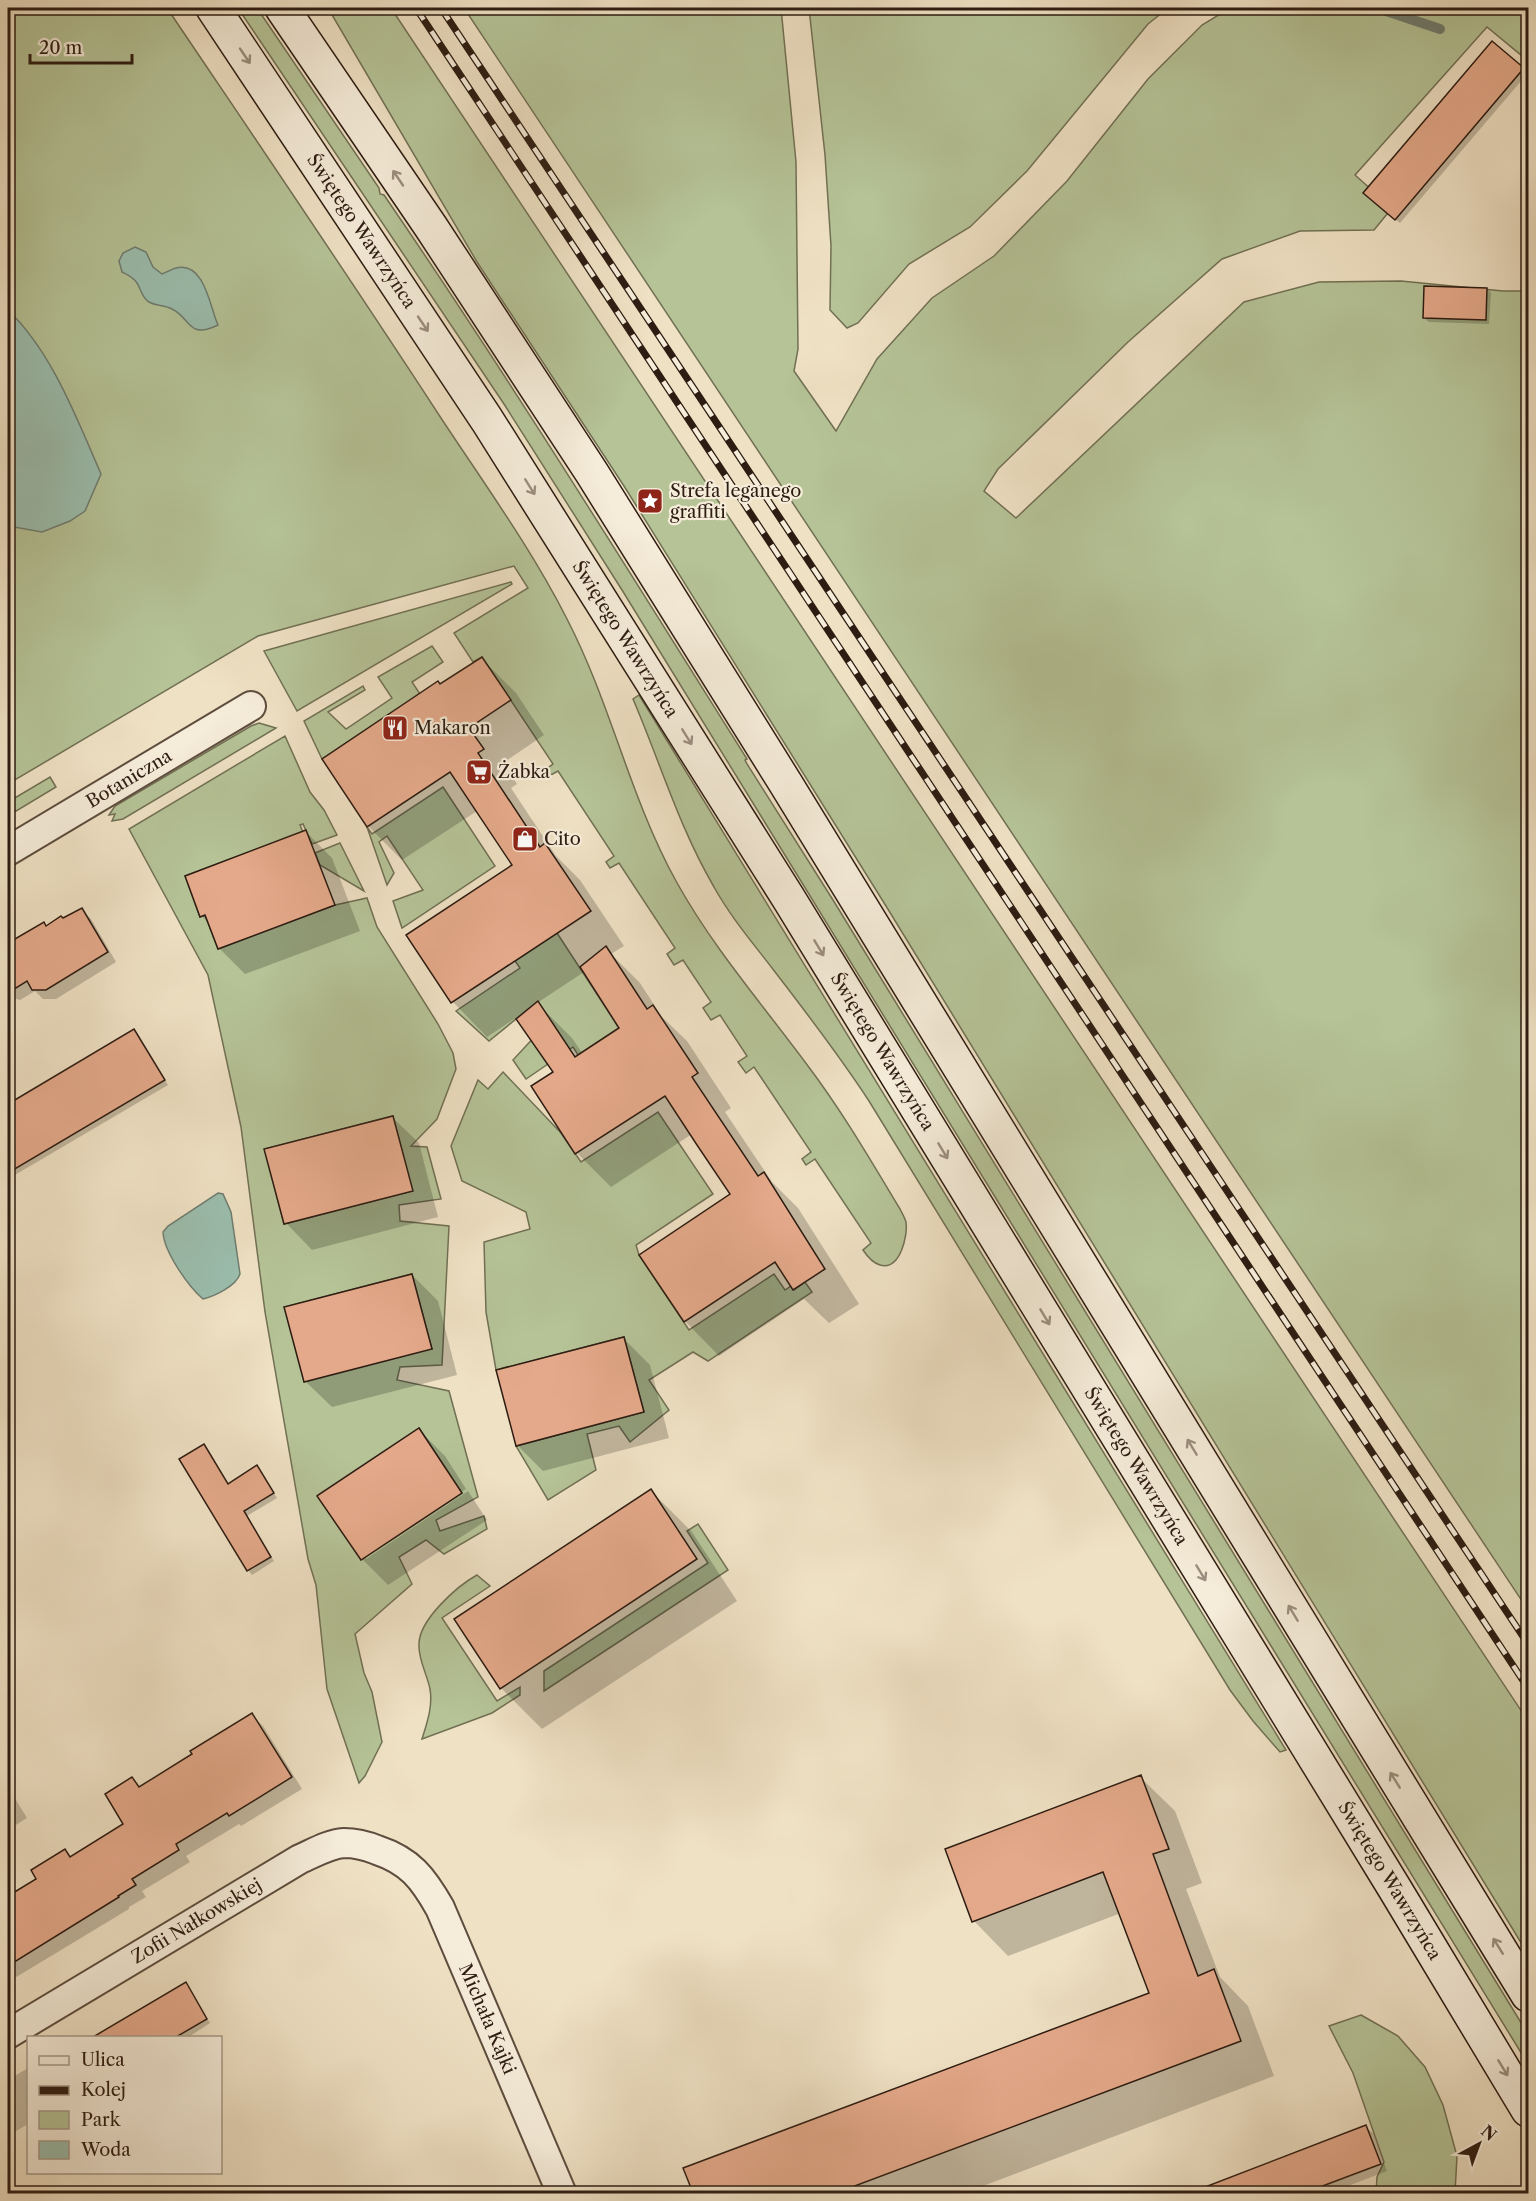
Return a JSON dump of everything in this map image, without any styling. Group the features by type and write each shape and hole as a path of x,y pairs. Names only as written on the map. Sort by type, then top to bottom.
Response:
{"main road":[{"name":"Świętego Wawrzyńca","path":"213,8 487,420 764,859 1528,2110"},
{"path":"282,8 431,227 592,473 792,794 1528,1995"}],"street":[{"name":"Botaniczna","path":"8,851 250,706"},
{"name":"Zofii Nałkowskiej","path":"8,2034 300,1859 344,1843 369,1847 395,1856"},
{"name":"Michała Kajki","path":"395,1856 413,1869 428,1886 440,1908 562,2193"}],"green space":[{"path":"8,8 167,8 372,313 538,567 582,651 646,817 690,906 722,953 833,1101 903,1216 906,1222 904,1243 898,1258 893,1263 880,1265 863,1250 871,1243 815,1159 806,1165 802,1159 811,1152 754,1067 746,1073 738,1062 747,1056 720,1015 711,1020 703,1008 711,1002 683,960 674,965 667,954 675,948 619,863 610,868 606,862 614,856 558,771 549,776 545,770 553,764 482,657 473,662 454,633 528,588 514,566 258,636 8,784"},
{"path":"238,8 257,8 379,188 380,194 384,195 431,264 523,404 747,759 745,760 747,764 833,900 1528,2034 1528,2064 622,590 504,404"},
{"path":"328,8 391,8 1528,1721 1528,1954 886,906 624,486 477,262"},
{"path":"464,8 781,8 796,162 798,349 794,371 836,431 877,359 932,298 994,256 1067,181 1148,79 1202,25 1230,8 1528,8 1528,61 1487,27 1355,175 1392,208 1374,230 1300,231 1222,259 1128,342 998,469 984,491 1016,518 1244,302 1319,282 1401,281 1503,291 1528,291 1528,1610"},
{"path":"809,8 1168,8 1148,24 1027,171 970,227 909,264 858,323 847,328 830,310 831,246 825,155"},
{"path":"511,582 512,584 297,711 264,651"},
{"path":"432,646 443,662 412,682 420,694 322,759 304,721 363,686 365,690 328,712 346,729 392,698 378,677"},
{"path":"639,695 1286,1750 1280,1752 1230,1690 869,1101 720,898 690,841 670,794 633,699"},
{"path":"259,723 276,728 123,819 112,821 115,814 109,815 115,806"},
{"path":"285,736 310,792 324,810 337,835 312,844 303,824 300,825 303,832 185,876 200,917 205,915 218,949 335,905 367,898 377,927 438,1024 453,1053 456,1069 437,1119 411,1146 427,1147 441,1199 399,1205 400,1221 449,1226 442,1365 400,1367 397,1380 449,1391 478,1497 436,1520 440,1531 484,1516 487,1529 444,1554 426,1540 399,1557 412,1584 355,1634 364,1673 372,1692 382,1742 365,1776 359,1783 327,1689 316,1585 308,1559 265,1312 241,1127 208,975 129,829","holes":["393,1116 412,1191 284,1224 265,1149","412,1274 432,1349 285,1307","419,1428 462,1493 361,1560 318,1495"]},
{"path":"50,777 56,787 8,816 8,802"},
{"path":"443,787 495,866 402,928 393,901 423,890 387,836 379,842 394,873 387,885 367,827 372,834"},
{"path":"340,843 364,891 320,865 315,853"},
{"path":"557,933 619,1028 578,1055 573,1047 526,1079 513,1060 550,1020 537,1002 489,1041 456,1011 520,968 515,961"},
{"path":"503,1072 561,1133 581,1162 658,1112 713,1194 636,1245 639,1255 689,1330 774,1274 785,1290 791,1286 794,1290 805,1282 812,1292 708,1361 693,1352 649,1380 669,1410 630,1442 619,1426 587,1434 596,1470 548,1500 516,1446 644,1412 624,1337 496,1370 486,1312 484,1242 530,1229 526,1212 462,1181 451,1146 478,1080 488,1089"},
{"path":"698,1524 728,1570 544,1691 544,1671 708,1563 687,1531"},
{"path":"477,1575 490,1586 442,1618 497,1701 520,1687 520,1695 492,1713 422,1739 429,1714 431,1695 420,1655 421,1635 425,1625 440,1605"},
{"path":"1361,2015 1398,2036 1425,2067 1443,2105 1457,2156 1455,2193 1376,2193 1377,2177 1384,2162 1353,2073 1329,2026"}],"water":[{"path":"135,247 146,252 153,267 162,274 176,268 186,268 194,272 205,288 218,325 208,329 195,329 172,309 147,300 135,281 122,272 119,261 123,253"},
{"path":"8,310 38,346 62,387 101,474 85,511 70,521 42,532 8,526 13,503 8,494"},
{"path":"218,1193 223,1194 231,1212 240,1274 230,1286 203,1299 178,1268 164,1240 163,1232 168,1226"}],"building":[{"path":"1492,41 1524,68 1395,220 1363,193"},
{"path":"1424,286 1487,288 1486,320 1423,318"},
{"path":"482,657 511,700 469,728 484,749 478,753 540,847 545,843 591,911 451,1003 406,935 512,865 450,772 367,827 322,759 438,681 440,684"},
{"path":"306,830 335,905 218,949 205,915 200,917 185,876"},
{"path":"82,908 108,952 46,990 32,990 27,981 8,993 8,943 44,922 46,926 61,916 63,918"},
{"path":"606,946 647,1009 653,1005 698,1073 692,1077 758,1176 764,1172 825,1269 793,1290 775,1262 684,1322 639,1255 730,1194 665,1096 575,1154 531,1086 553,1072 516,1019 538,1001 575,1057 619,1028 580,967"},
{"path":"134,1029 165,1080 8,1173 8,1104"},
{"path":"393,1116 413,1191 284,1224 264,1149"},
{"path":"412,1274 432,1349 304,1382 284,1307"},
{"path":"624,1337 644,1412 516,1446 496,1370"},
{"path":"419,1428 462,1493 361,1560 317,1496"},
{"path":"204,1444 228,1484 257,1465 274,1493 244,1511 271,1557 247,1571 179,1459"},
{"path":"651,1489 697,1559 500,1689 454,1619"},
{"path":"252,1713 292,1777 229,1816 227,1813 176,1844 179,1850 132,1879 136,1885 8,1966 8,1896 36,1879 31,1870 65,1849 70,1857 123,1824 105,1794 132,1777 139,1787 192,1754 190,1751"},
{"path":"1141,1775 1169,1849 1153,1854 1198,1976 1214,1969 1241,2041 836,2193 693,2193 683,2168 1149,1993 1103,1872 972,1922 945,1849"},
{"path":"186,1982 207,2019 178,2036 95,2036"},
{"path":"1366,2125 1381,2164 1304,2193 1192,2192"}],"waterway":[{"path":"1377,8 1440,29"}],"railway":[{"path":"416,8 1528,1688"},
{"path":"441,8 1528,1644"}],"place":[{"name":"Strefa leganego graffiti","path":"650,501"},
{"name":"Makaron","path":"395,728"},
{"name":"Żabka","path":"479,772"},
{"name":"Cito","path":"525,839"}]}
